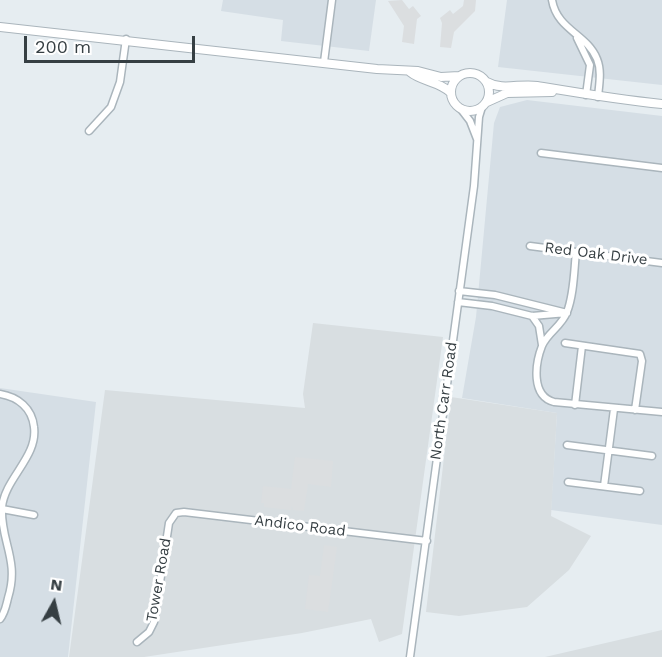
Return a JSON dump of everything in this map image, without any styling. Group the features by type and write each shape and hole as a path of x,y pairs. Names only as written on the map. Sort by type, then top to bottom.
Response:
{"street":[{"path":"324,62 333,0"},
{"path":"552,0 560,21 589,46 597,60 598,97"},
{"path":"0,27 126,39 410,72 418,71 441,77 474,73 496,87 537,86 556,91 662,104"},
{"path":"577,37 590,65 586,95"},
{"path":"89,131 111,107 120,82 126,39"},
{"path":"410,72 415,76 442,85 451,93 460,108 471,111 507,93 556,91"},
{"path":"451,93 459,76"},
{"path":"484,105 489,92 487,82"},
{"name":"North Carr Road","path":"410,657 478,146 479,117 484,105"},
{"name":"North Carr Road","path":"460,108 473,128 478,146"},
{"path":"541,153 662,168"},
{"name":"Red Oak Drive","path":"530,246 662,263"},
{"path":"542,345 564,321 567,313 576,252"},
{"path":"459,291 495,296 567,313"},
{"path":"458,302 492,306 532,316 567,313"},
{"path":"532,316 539,326 542,345 537,389 548,401 614,409 662,411"},
{"path":"565,343 640,354 642,361 635,410"},
{"path":"575,405 582,346"},
{"path":"0,394 11,397 24,405 32,417 34,431 29,451 7,488 2,509 2,525 14,577 0,619"},
{"path":"604,486 614,409"},
{"path":"567,445 652,456"},
{"path":"568,482 640,491"},
{"path":"2,509 34,514"},
{"name":"Andico Road","path":"174,514 184,512 427,541"},
{"name":"Tower Road","path":"137,642 149,632 154,622 169,523 174,514"}],"shaded area":[{"path":"223,0 376,0 369,51 281,41 283,20 221,11"},
{"path":"402,0 409,9 413,6 421,16 417,19 414,44 402,42 404,26 388,1"},
{"path":"464,0 476,0 475,11 454,32 451,48 440,47 442,23 440,18 450,10 453,14 463,6"},
{"path":"507,0 662,0 662,85 498,67"},
{"path":"527,100 662,116 662,525 551,510 557,413 462,398 476,317 494,123 500,107"},
{"path":"313,323 443,337 402,634 379,642 371,619 302,633 144,657 69,657 105,390 305,408 303,394"},
{"path":"0,388 96,402 68,657 0,657"},
{"path":"451,397 557,413 551,516 591,536 569,570 527,607 459,616 426,612"},
{"path":"295,457 333,461 331,487 308,484 304,511 293,510 292,506 291,510 264,507 264,503 261,503 263,486 291,489"},
{"path":"324,545 337,547 328,612 305,609 309,575 320,576"},
{"path":"662,630 662,657 545,657"}]}
